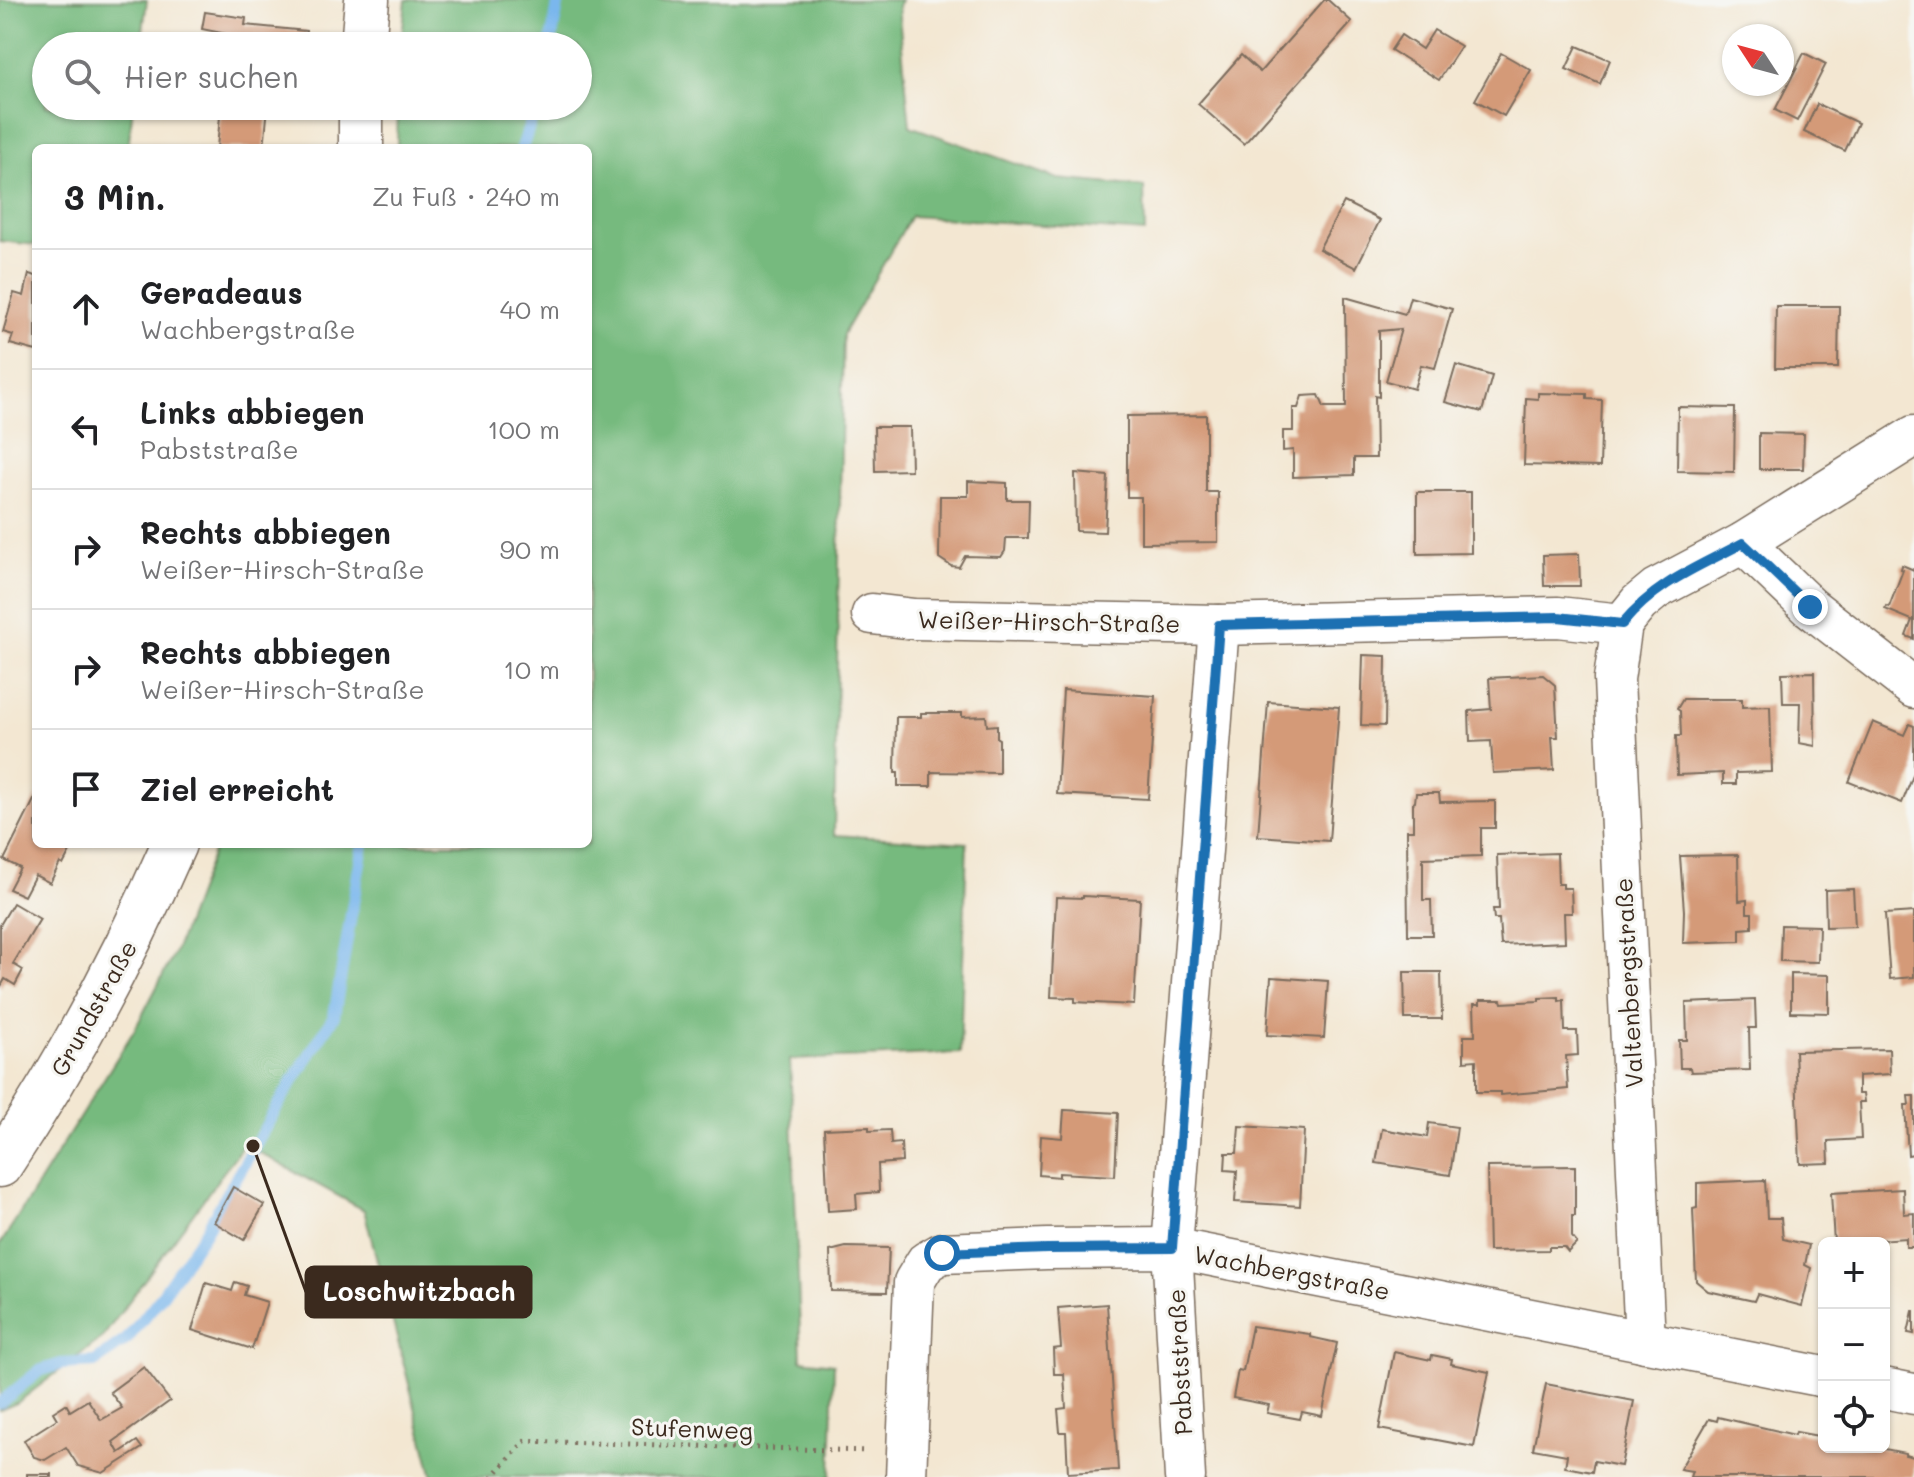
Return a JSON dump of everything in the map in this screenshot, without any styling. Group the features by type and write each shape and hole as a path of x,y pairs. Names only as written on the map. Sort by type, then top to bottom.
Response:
{"main road":[{"path":"364,32 367,0"},
{"path":"361,120 361,144"},
{"name":"Grundstraße","path":"0,1165 94,1010 136,930 172,848"}],"street":[{"path":"1622,624 1639,603 1656,589 1743,543 1914,436"},
{"path":"1743,543 1810,607 1914,688"},
{"name":"Weißer-Hirsch-Straße","path":"872,614 914,619 1219,625 1558,617 1622,624"},
{"name":"Valtenbergstraße","path":"1622,624 1614,679 1645,1342"},
{"name":"Pabststraße","path":"1185,1477 1172,1248 1219,625"},
{"name":"Wachbergstraße","path":"907,1465 914,1282 926,1262 942,1253 1172,1248 1818,1376"},
{"path":"1890,1389 1914,1394"}],"path":[{"name":"Stufenweg","path":"492,1477 525,1441 907,1465"}],"green space":[{"path":"0,0 147,0 143,32 32,32 32,120 131,120 128,144 32,144 32,245 0,241"},
{"path":"406,0 901,0 898,6 910,126 1058,179 1144,187 1145,232 911,216 843,334 834,835 967,843 960,1053 790,1060 801,1360 834,1364 831,1477 433,1477 364,1210 244,1144 102,1338 17,1403 0,1410 0,1245 135,1029 175,952 214,848 592,848 592,144 397,144 398,120 592,120 592,32 403,32"}],"building":[{"path":"1324,0 1328,0 1352,22 1244,144 1198,104 1241,55 1260,72"},
{"path":"205,12 246,18 245,25 306,32 217,32 202,29"},
{"path":"1434,30 1461,46 1439,80 1391,50 1401,35 1422,49"},
{"path":"1577,46 1610,60 1600,84 1566,69"},
{"path":"1501,53 1531,70 1504,116 1475,100"},
{"path":"1804,53 1826,64 1797,121 1775,110 1782,96 1794,96 1794,73"},
{"path":"1817,104 1858,123 1845,151 1804,132"},
{"path":"220,120 267,120 264,144 217,144"},
{"path":"1344,202 1380,220 1356,268 1319,249"},
{"path":"29,274 32,275 32,350 10,344 13,335 3,332 14,293 24,296"},
{"path":"1345,297 1405,314 1410,297 1452,309 1435,368 1421,365 1414,389 1386,381 1401,329 1379,331 1379,397 1375,396 1376,458 1354,458 1354,475 1293,477 1293,450 1283,451 1283,431 1293,431 1293,408 1298,408 1302,396 1319,395 1324,407 1346,407"},
{"path":"1776,306 1839,306 1838,368 1775,368"},
{"path":"1456,365 1492,376 1482,412 1445,402"},
{"path":"1538,393 1587,394 1587,399 1602,400 1600,467 1524,465 1526,398 1538,399"},
{"path":"1678,407 1735,408 1734,472 1677,471"},
{"path":"1206,415 1206,492 1218,492 1218,542 1141,543 1141,497 1127,497 1127,416"},
{"path":"874,427 910,427 911,470 875,471"},
{"path":"1759,433 1804,434 1803,469 1759,469"},
{"path":"1075,473 1108,476 1105,532 1076,531"},
{"path":"968,481 1007,483 1007,500 1029,500 1028,538 1006,538 1001,557 965,556 959,567 951,566 939,558 940,496 968,496"},
{"path":"1417,492 1471,492 1471,553 1417,554"},
{"path":"1579,554 1580,586 1544,586 1543,555"},
{"path":"1902,565 1914,570 1914,639 1906,636 1912,620 1885,609 1889,607 1903,570"},
{"path":"1363,655 1386,656 1385,726 1361,725"},
{"path":"1814,672 1815,746 1799,743 1800,703 1783,703 1782,673"},
{"path":"1543,675 1555,685 1558,737 1552,737 1554,770 1493,773 1491,741 1470,742 1469,711 1491,709 1489,678"},
{"path":"1063,690 1155,696 1148,799 1057,794"},
{"path":"1683,699 1742,699 1742,707 1770,706 1772,772 1736,773 1736,784 1723,784 1723,773 1677,775 1676,736 1681,736 1680,711 1677,709"},
{"path":"1268,702 1339,707 1329,841 1258,836"},
{"path":"921,713 986,716 987,726 997,725 999,773 931,772 931,786 898,786 898,773 895,773 896,717 921,717"},
{"path":"1873,722 1904,735 1909,724 1914,726 1914,773 1902,803 1849,782"},
{"path":"1416,793 1439,793 1440,802 1495,801 1495,828 1481,828 1481,856 1423,858 1423,900 1431,900 1432,935 1408,935 1407,830 1413,830"},
{"path":"32,804 32,848 72,848 50,883 35,875 24,896 9,889 20,868 4,860"},
{"path":"1557,853 1558,884 1571,888 1572,913 1564,913 1565,942 1501,945 1499,919 1494,919 1493,909 1499,909 1497,855"},
{"path":"1738,855 1739,901 1747,900 1747,913 1752,913 1752,928 1740,929 1740,941 1683,943 1680,856"},
{"path":"1853,889 1855,926 1826,927 1825,890"},
{"path":"1056,897 1140,899 1134,1005 1075,1002 1075,998 1051,997"},
{"path":"13,903 40,919 13,964 23,970 15,985 5,979 0,988 0,925"},
{"path":"1914,912 1914,977 1890,979 1885,914"},
{"path":"1781,925 1819,926 1818,962 1780,961"},
{"path":"1404,972 1441,972 1442,1019 1405,1019"},
{"path":"1791,974 1829,975 1829,1013 1791,1012"},
{"path":"1271,977 1328,981 1324,1038 1267,1035"},
{"path":"1559,997 1559,1001 1564,1000 1565,1031 1577,1031 1578,1055 1566,1056 1568,1089 1500,1095 1500,1092 1476,1092 1476,1060 1464,1061 1464,1036 1475,1036 1474,1004 1480,1004 1480,1000 1501,1000 1502,1003"},
{"path":"1755,1000 1756,1028 1749,1028 1750,1070 1691,1072 1690,1068 1680,1068 1679,1040 1687,1040 1686,1003"},
{"path":"1889,1049 1890,1074 1858,1076 1858,1094 1863,1094 1864,1102 1859,1102 1861,1139 1828,1141 1829,1163 1800,1164 1795,1051"},
{"path":"1908,1096 1914,1096 1914,1154 1908,1155 1905,1105 1909,1105"},
{"path":"1064,1110 1118,1113 1115,1176 1039,1175 1041,1136 1062,1138"},
{"path":"1429,1123 1457,1127 1450,1175 1376,1163 1382,1129 1427,1137"},
{"path":"1239,1126 1304,1130 1300,1206 1235,1202 1237,1171 1225,1170 1226,1153 1237,1153"},
{"path":"869,1127 869,1131 890,1130 891,1144 901,1143 902,1162 878,1164 879,1192 856,1194 857,1209 828,1211 824,1129"},
{"path":"1575,1166 1572,1237 1577,1243 1568,1252 1564,1247 1489,1251 1487,1167"},
{"path":"1765,1180 1767,1218 1781,1218 1783,1239 1809,1245 1805,1265 1811,1268 1802,1306 1757,1294 1754,1301 1708,1291 1696,1281 1693,1209 1697,1208 1697,1183"},
{"path":"233,1187 264,1205 244,1240 214,1222"},
{"path":"1903,1189 1904,1214 1914,1213 1914,1247 1906,1247 1906,1238 1834,1237 1831,1193"},
{"path":"846,1247 889,1248 887,1292 831,1291 830,1251"},
{"path":"235,1282 247,1286 244,1295 267,1302 252,1349 192,1330 206,1283 232,1291"},
{"path":"1107,1304 1118,1470 1068,1473 1066,1432 1060,1432 1058,1409 1066,1408 1064,1374 1054,1374 1053,1349 1061,1348 1058,1308"},
{"path":"1914,1311 1914,1334 1908,1333"},
{"path":"1252,1326 1310,1334 1310,1337 1337,1343 1322,1416 1302,1412 1300,1419 1267,1413 1269,1405 1233,1398 1238,1370 1243,1371"},
{"path":"1394,1352 1431,1360 1432,1355 1452,1359 1451,1364 1489,1372 1474,1447 1379,1429"},
{"path":"144,1367 170,1401 113,1442 119,1453 137,1441 142,1448 103,1473 78,1466 66,1447 45,1460 34,1457 24,1440 57,1419 53,1412 66,1404 70,1411 88,1400 101,1420 122,1408 110,1392"},
{"path":"1546,1384 1634,1401 1621,1466 1594,1461 1592,1472 1565,1467 1567,1455 1533,1449"},
{"path":"1718,1417 1795,1435 1796,1432 1818,1436 1818,1453 1890,1453 1890,1450 1905,1453 1914,1457 1914,1477 1690,1477 1692,1471 1680,1469 1709,1419 1717,1421"},
{"path":"27,1474 52,1474 52,1477 27,1477"}],"waterway":[{"path":"553,32 559,0"},
{"path":"523,144 531,120"},
{"path":"0,1403 39,1371 61,1364 95,1362 127,1339 160,1298 205,1232 281,1100 334,1016 362,848"}],"place":[{"name":"Loschwitzbach","path":"253,1146"}],"route":[{"path":"942,1253 1172,1248 1219,625 1558,617 1622,624 1639,603 1656,589 1743,543 1810,607"}]}
